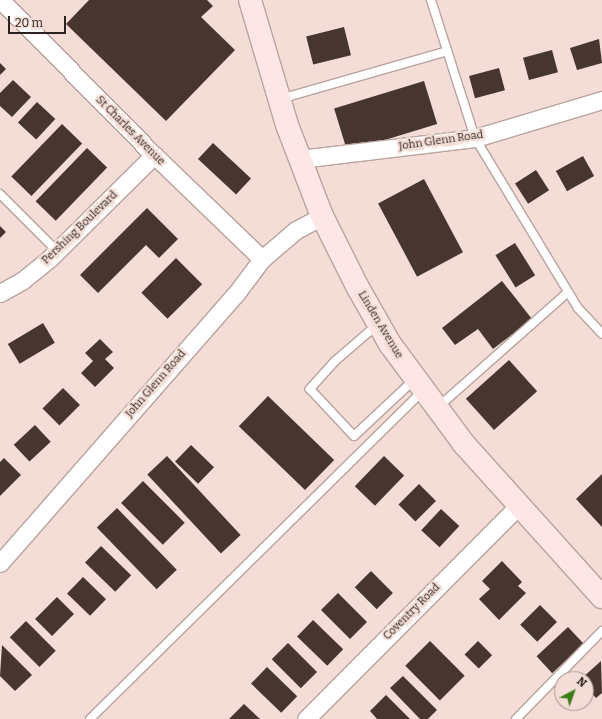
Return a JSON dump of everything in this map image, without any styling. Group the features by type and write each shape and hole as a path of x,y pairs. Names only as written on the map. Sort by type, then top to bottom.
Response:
{"main road":[{"name":"Linden Avenue","path":"250,0 279,100 322,216 378,324 419,385 464,444 602,597"}],"street":[{"name":"St Charles Avenue","path":"1,0 154,155 262,259"},
{"name":"John Glenn Road","path":"300,159 475,138 602,100"},
{"name":"Pershing Boulevard","path":"0,293 23,280 57,251 154,155"},
{"name":"John Glenn Road","path":"0,563 234,295 262,259 290,234 322,216"},
{"name":"Coventry Road","path":"306,719 519,505"}],"lane":[{"path":"431,0 475,138 578,308 602,334"},
{"path":"279,100 447,51"},
{"path":"0,194 57,251"},
{"path":"437,408 568,292"},
{"path":"378,324 335,360 310,389 354,436 419,385"},
{"path":"90,719 419,385"},
{"path":"516,719 602,631"}],"building":[{"path":"89,0 207,0 213,6 201,17 235,50 166,121 66,24"},
{"path":"344,27 351,55 313,65 306,36"},
{"path":"599,39 602,63 577,70 570,48"},
{"path":"552,50 558,72 529,80 523,58"},
{"path":"0,63 6,69 0,75"},
{"path":"499,68 505,90 475,98 469,76"},
{"path":"13,80 31,97 12,117 0,106 0,93"},
{"path":"424,81 437,124 347,152 334,108"},
{"path":"37,102 55,119 36,140 18,122"},
{"path":"62,124 82,143 31,196 11,177"},
{"path":"213,143 251,178 236,195 198,159"},
{"path":"87,148 107,167 56,221 36,201"},
{"path":"583,156 594,176 567,191 556,171"},
{"path":"536,170 549,190 528,204 515,184"},
{"path":"424,179 463,252 417,277 378,203"},
{"path":"147,208 178,239 159,258 146,245 98,293 80,275"},
{"path":"0,226 6,232 0,238"},
{"path":"515,243 535,275 516,287 495,255"},
{"path":"176,258 202,284 168,319 141,293"},
{"path":"502,281 532,319 493,349 478,329 455,345 442,328"},
{"path":"43,323 55,343 20,364 8,344"},
{"path":"100,339 113,352 105,359 114,368 95,387 81,373 93,361 85,353"},
{"path":"509,360 537,391 494,430 466,399"},
{"path":"63,388 80,405 59,425 42,409"},
{"path":"268,396 334,460 305,490 239,426"},
{"path":"35,425 51,442 29,462 14,445"},
{"path":"191,445 214,467 198,484 175,462"},
{"path":"167,456 241,535 221,553 147,474"},
{"path":"384,456 404,475 375,506 355,486"},
{"path":"4,458 21,475 0,496 0,462"},
{"path":"602,474 602,527 576,499"},
{"path":"143,481 185,523 163,545 121,503"},
{"path":"419,484 436,501 415,521 398,505"},
{"path":"117,508 177,570 157,589 97,527"},
{"path":"441,509 459,526 440,547 421,530"},
{"path":"101,546 131,575 115,592 85,563"},
{"path":"502,561 522,582 518,586 526,593 499,620 479,599 490,589 482,581"},
{"path":"371,571 393,593 377,609 355,587"},
{"path":"83,577 106,599 90,616 67,594"},
{"path":"338,593 367,622 350,639 321,610"},
{"path":"57,597 74,614 52,636 35,619"},
{"path":"540,605 557,622 537,642 520,625"},
{"path":"313,620 343,649 327,666 297,637"},
{"path":"26,621 56,651 39,667 10,637"},
{"path":"568,627 584,644 552,673 537,656"},
{"path":"430,641 465,676 440,700 405,666"},
{"path":"478,641 492,655 479,669 465,654"},
{"path":"288,643 317,672 301,688 272,659"},
{"path":"2,645 32,675 15,691 0,676"},
{"path":"601,661 602,693 596,698 594,696 594,671 590,671"},
{"path":"267,667 297,696 281,713 251,684"},
{"path":"403,676 437,710 428,719 420,719 390,688"},
{"path":"386,695 410,719 377,719 370,711"},
{"path":"244,704 260,719 229,719"}]}
